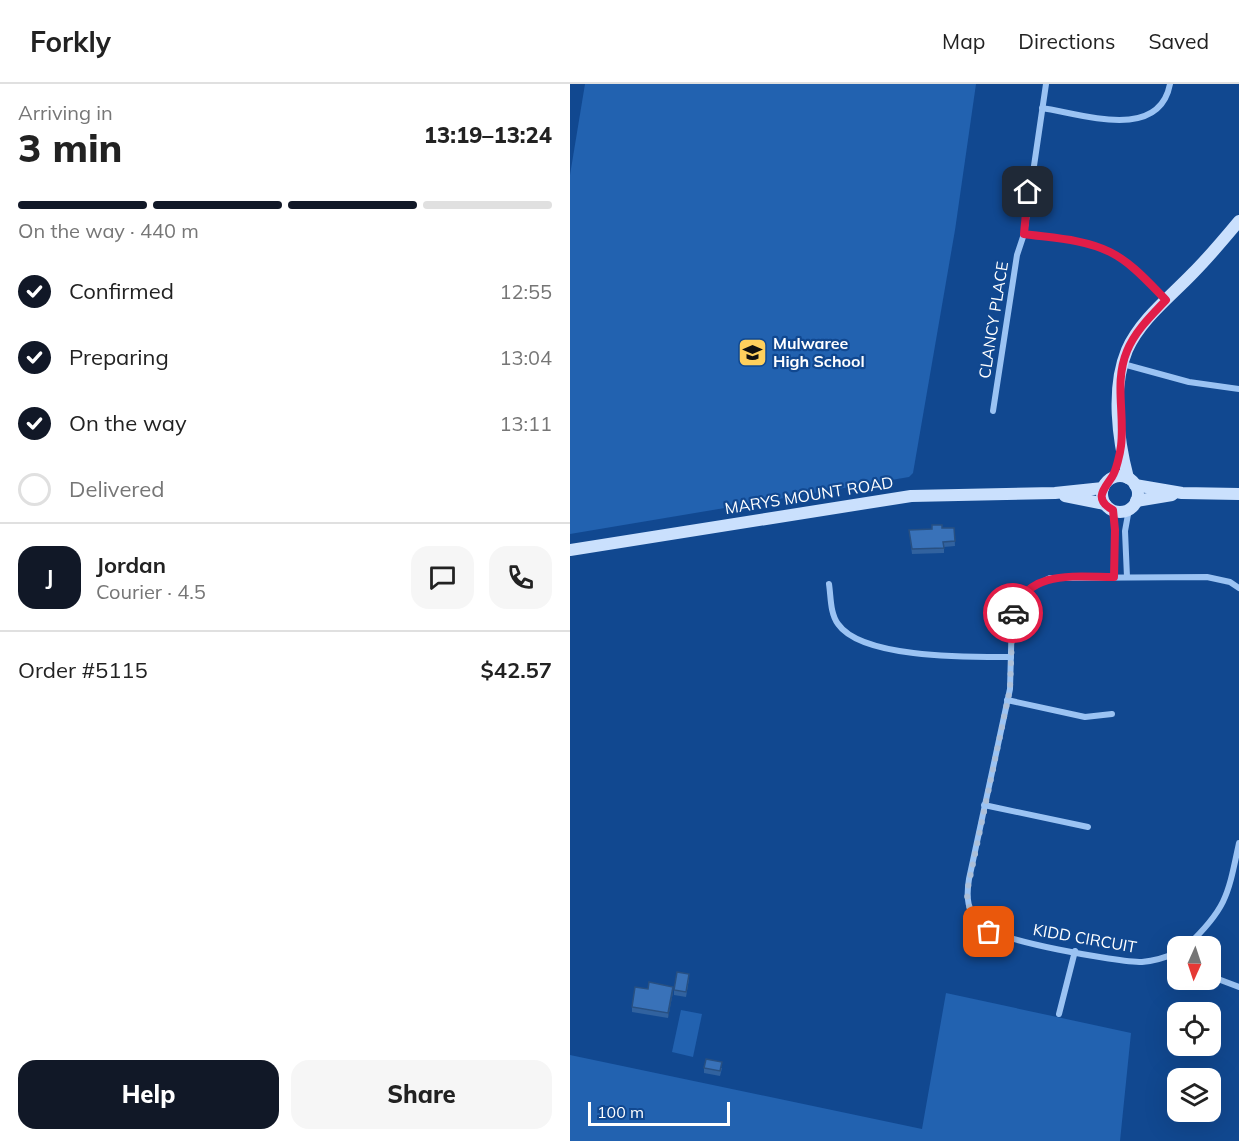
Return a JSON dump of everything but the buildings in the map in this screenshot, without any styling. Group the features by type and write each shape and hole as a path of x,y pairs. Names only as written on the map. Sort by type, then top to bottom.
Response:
{"street":[{"name":"CLANCY PLACE","path":"993,411 1017,255 1024,234 1046,84"},
{"path":"1042,108 1133,120 1157,111 1166,100 1170,84"},
{"path":"1126,577 1125,531 1132,505 1131,482 1121,447 1119,394 1123,364 1135,336 1239,221"},
{"path":"1024,234 1088,244 1109,251 1124,261 1166,300"},
{"path":"1123,364 1189,382 1239,389"},
{"path":"1114,577 1115,530 1103,488 1112,478 1121,447"},
{"path":"1112,478 1182,493 1239,494"},
{"name":"MARYS MOUNT ROAD","path":"570,550 911,496 1055,493 1103,488"},
{"name":"MARYS MOUNT ROAD","path":"1055,493 1109,507 1132,505"},
{"path":"1132,505 1182,493"},
{"name":"KIDD CIRCUIT","path":"1167,955 1145,962 1114,960 999,936 981,926 971,912 967,903 967,892 1007,700 1012,615 1026,590 1050,578 1207,577 1230,582 1239,588"},
{"path":"830,584 832,611 837,623 856,639 878,646 943,657 1011,657"},
{"path":"1007,700 1085,717 1112,714"},
{"path":"984,805 1088,827"},
{"path":"1198,936 1212,923 1222,907 1238,848"},
{"path":"1059,1014 1075,951"},
{"path":"1221,980 1239,987"}],"shaded area":[{"name":"Mulwaree High School","path":"585,84 976,84 955,230 913,473 909,477 570,534 570,175"},
{"path":"946,993 1131,1033 1120,1141 570,1141 570,1055 922,1129"},
{"path":"681,1010 702,1014 693,1057 672,1052"}],"way so far":[{"path":"989,932 981,926 971,912 967,903 967,892 1010,689 1013,613"}],"place":[{"name":"Mulwaree High School","path":"752,352"}],"route":[{"path":"1013,613 1026,590 1042,580 1062,577 1114,577 1113,510 1105,504 1102,493 1105,484 1112,478 1121,447 1119,394 1123,364 1135,336 1166,300 1137,272 1109,251 1088,244 1024,234 1028,192"}]}
